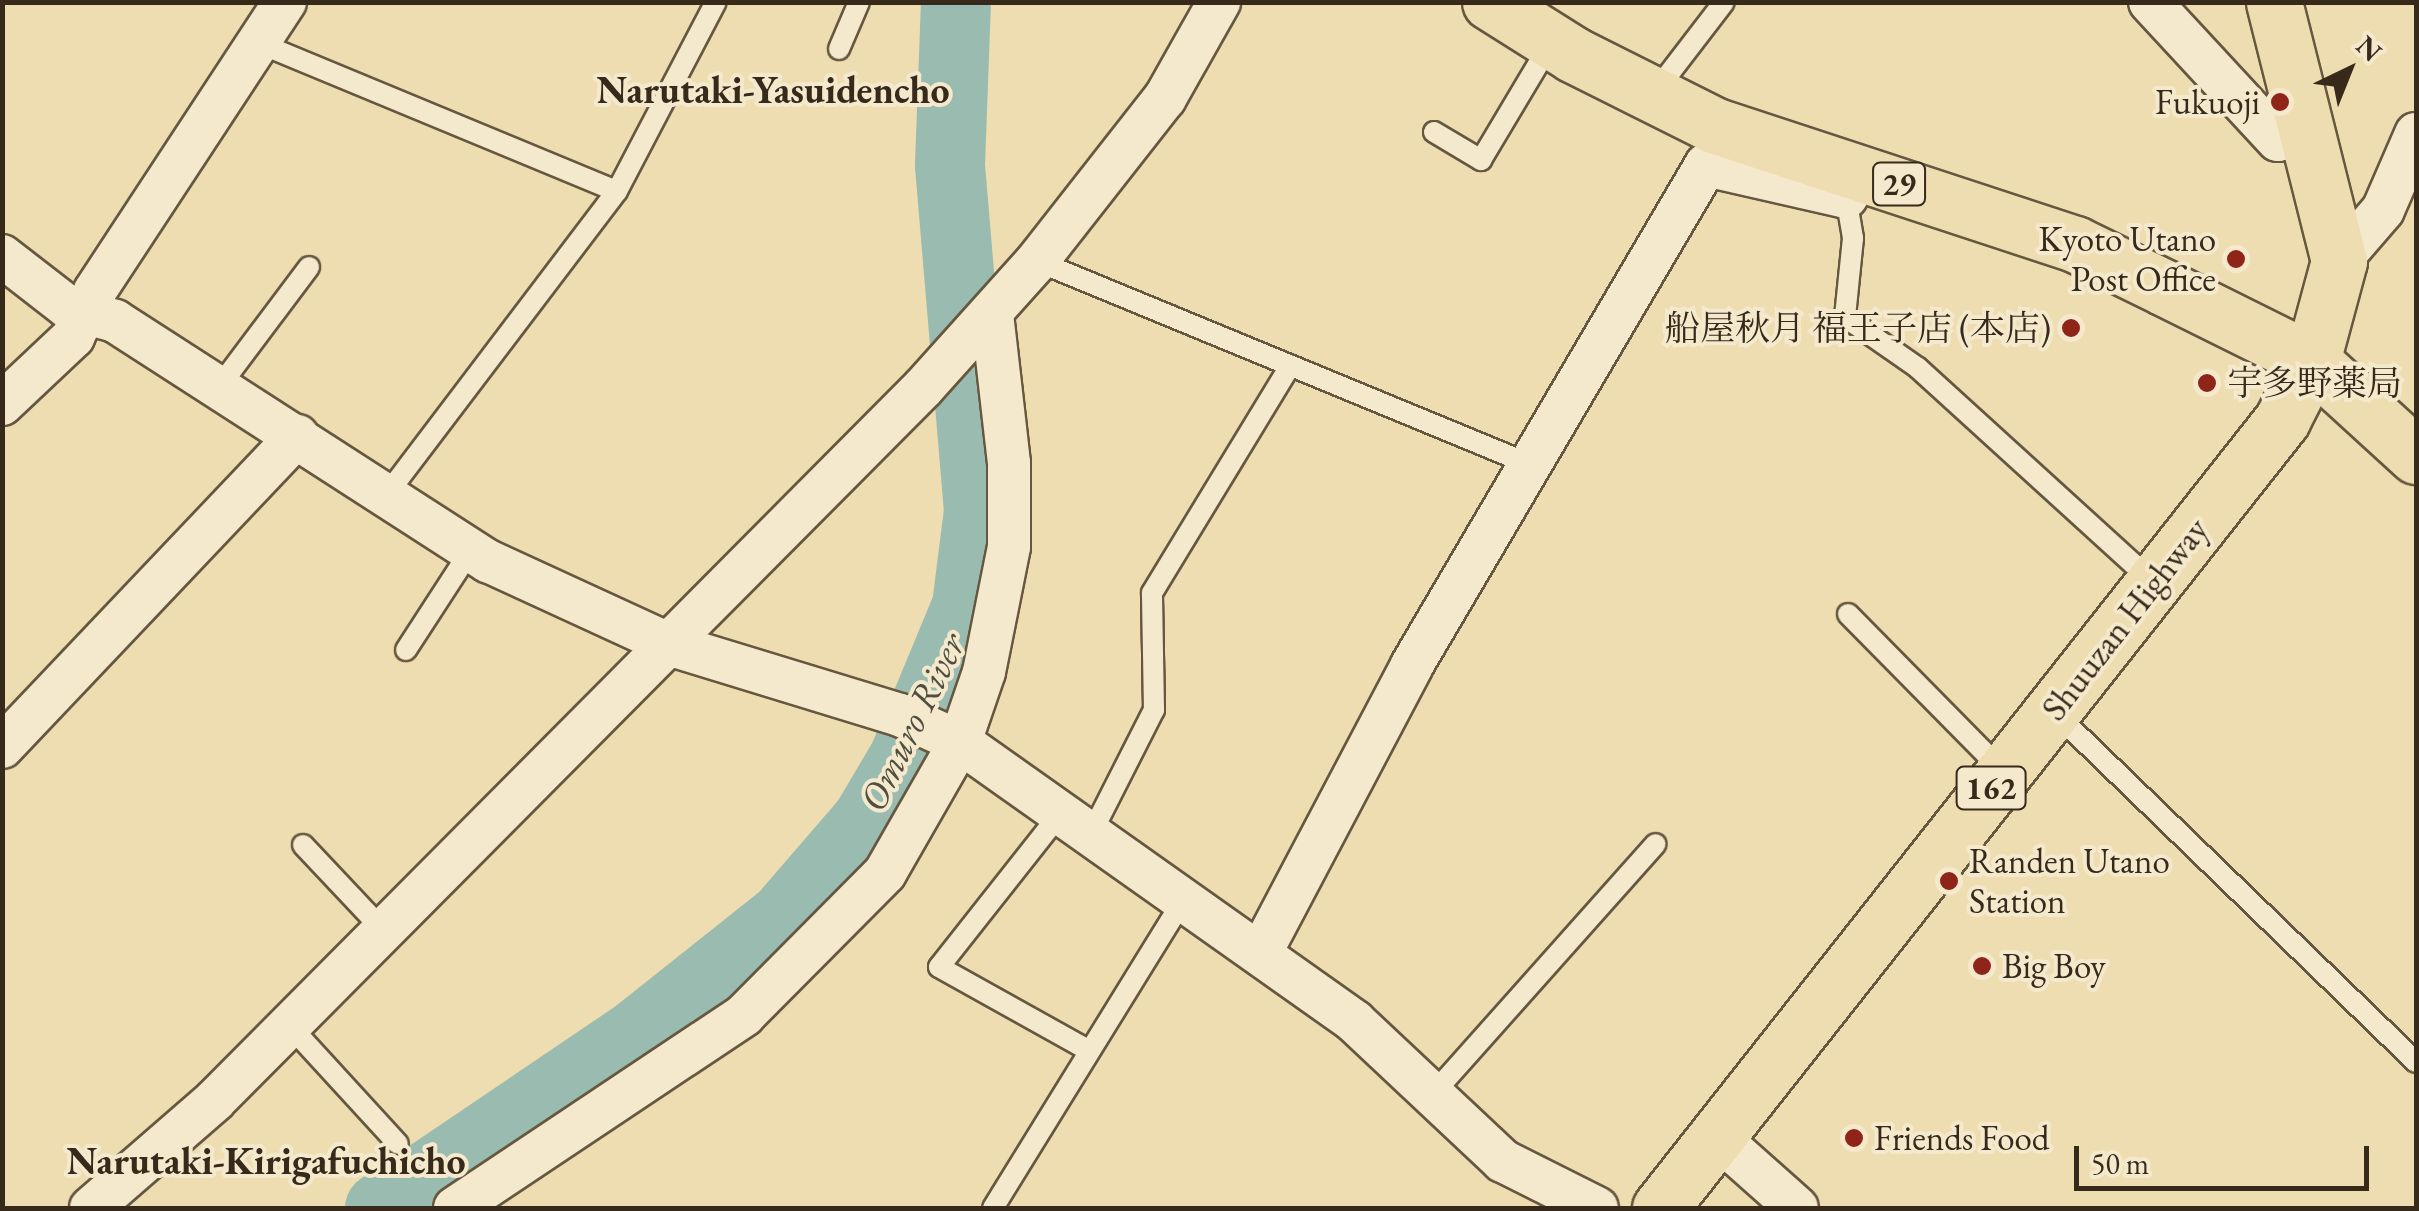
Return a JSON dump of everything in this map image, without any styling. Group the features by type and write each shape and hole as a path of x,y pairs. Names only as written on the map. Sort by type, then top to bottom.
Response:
{"main road":[{"name":"29","path":"1490,2 1652,97 1716,126 1854,185 2075,244 2312,361"},
{"name":"Shuuzan Highway","path":"1660,1208 2282,420 2312,361 2339,260 2274,2"},
{"path":"2312,361 2416,456"}],"street":[{"path":"2,404 73,336 285,2"},
{"path":"91,1208 214,1102 671,646 922,388 1037,261 1165,98 1219,2"},
{"path":"2150,2 2278,140 2310,134"},
{"path":"2339,260 2383,210 2416,134"},
{"path":"1261,952 1412,664 1706,165 1854,185"},
{"path":"2,256 69,308 115,321 471,550 671,646 900,715 955,740 1078,821 1355,1022 1503,1161 1597,1208"},
{"path":"455,1208 744,1015 885,872 955,740 984,672 1009,546 1009,463 989,316"},
{"path":"2,747 297,436"},
{"path":"1716,1136 1797,1208"}],"lane":[{"path":"387,494 617,191 716,2"},
{"path":"838,49 859,2"},
{"path":"1652,97 1718,4"},
{"path":"1434,132 1481,160 1552,41"},
{"path":"259,43 617,191"},
{"path":"1854,185 1845,317 1918,368 2043,476 2066,509 2153,581"},
{"path":"1037,261 1529,464"},
{"path":"219,388 309,267"},
{"path":"1088,1050 939,967 1078,821 1154,710 1152,592 1290,366"},
{"path":"406,650 471,550"},
{"path":"1848,614 2004,772"},
{"path":"2054,711 2416,1062"},
{"path":"1432,1095 1656,844"},
{"path":"303,845 383,930"},
{"path":"993,1208 1182,900"},
{"path":"289,1025 398,1144"}],"waterway":[{"name":"Omuro River","path":"380,1208 637,1034 783,918 866,822 904,758 967,606 979,511 950,165 956,2"}],"place":[{"name":"Fukuoji","path":"2280,102"},
{"name":"Kyoto Utano Post Office","path":"2236,259"},
{"name":"船屋秋月 福王子店 (本店)","path":"2071,328"},
{"name":"宇多野薬局","path":"2207,383"},
{"name":"Randen Utano Station","path":"1949,881"},
{"name":"Big Boy","path":"1982,966"},
{"name":"Friends Food","path":"1854,1138"}],"district":[{"name":"Narutaki-Yasuidencho","path":"773,90"},
{"name":"Narutaki-Kirigafuchicho","path":"266,1161"}]}
